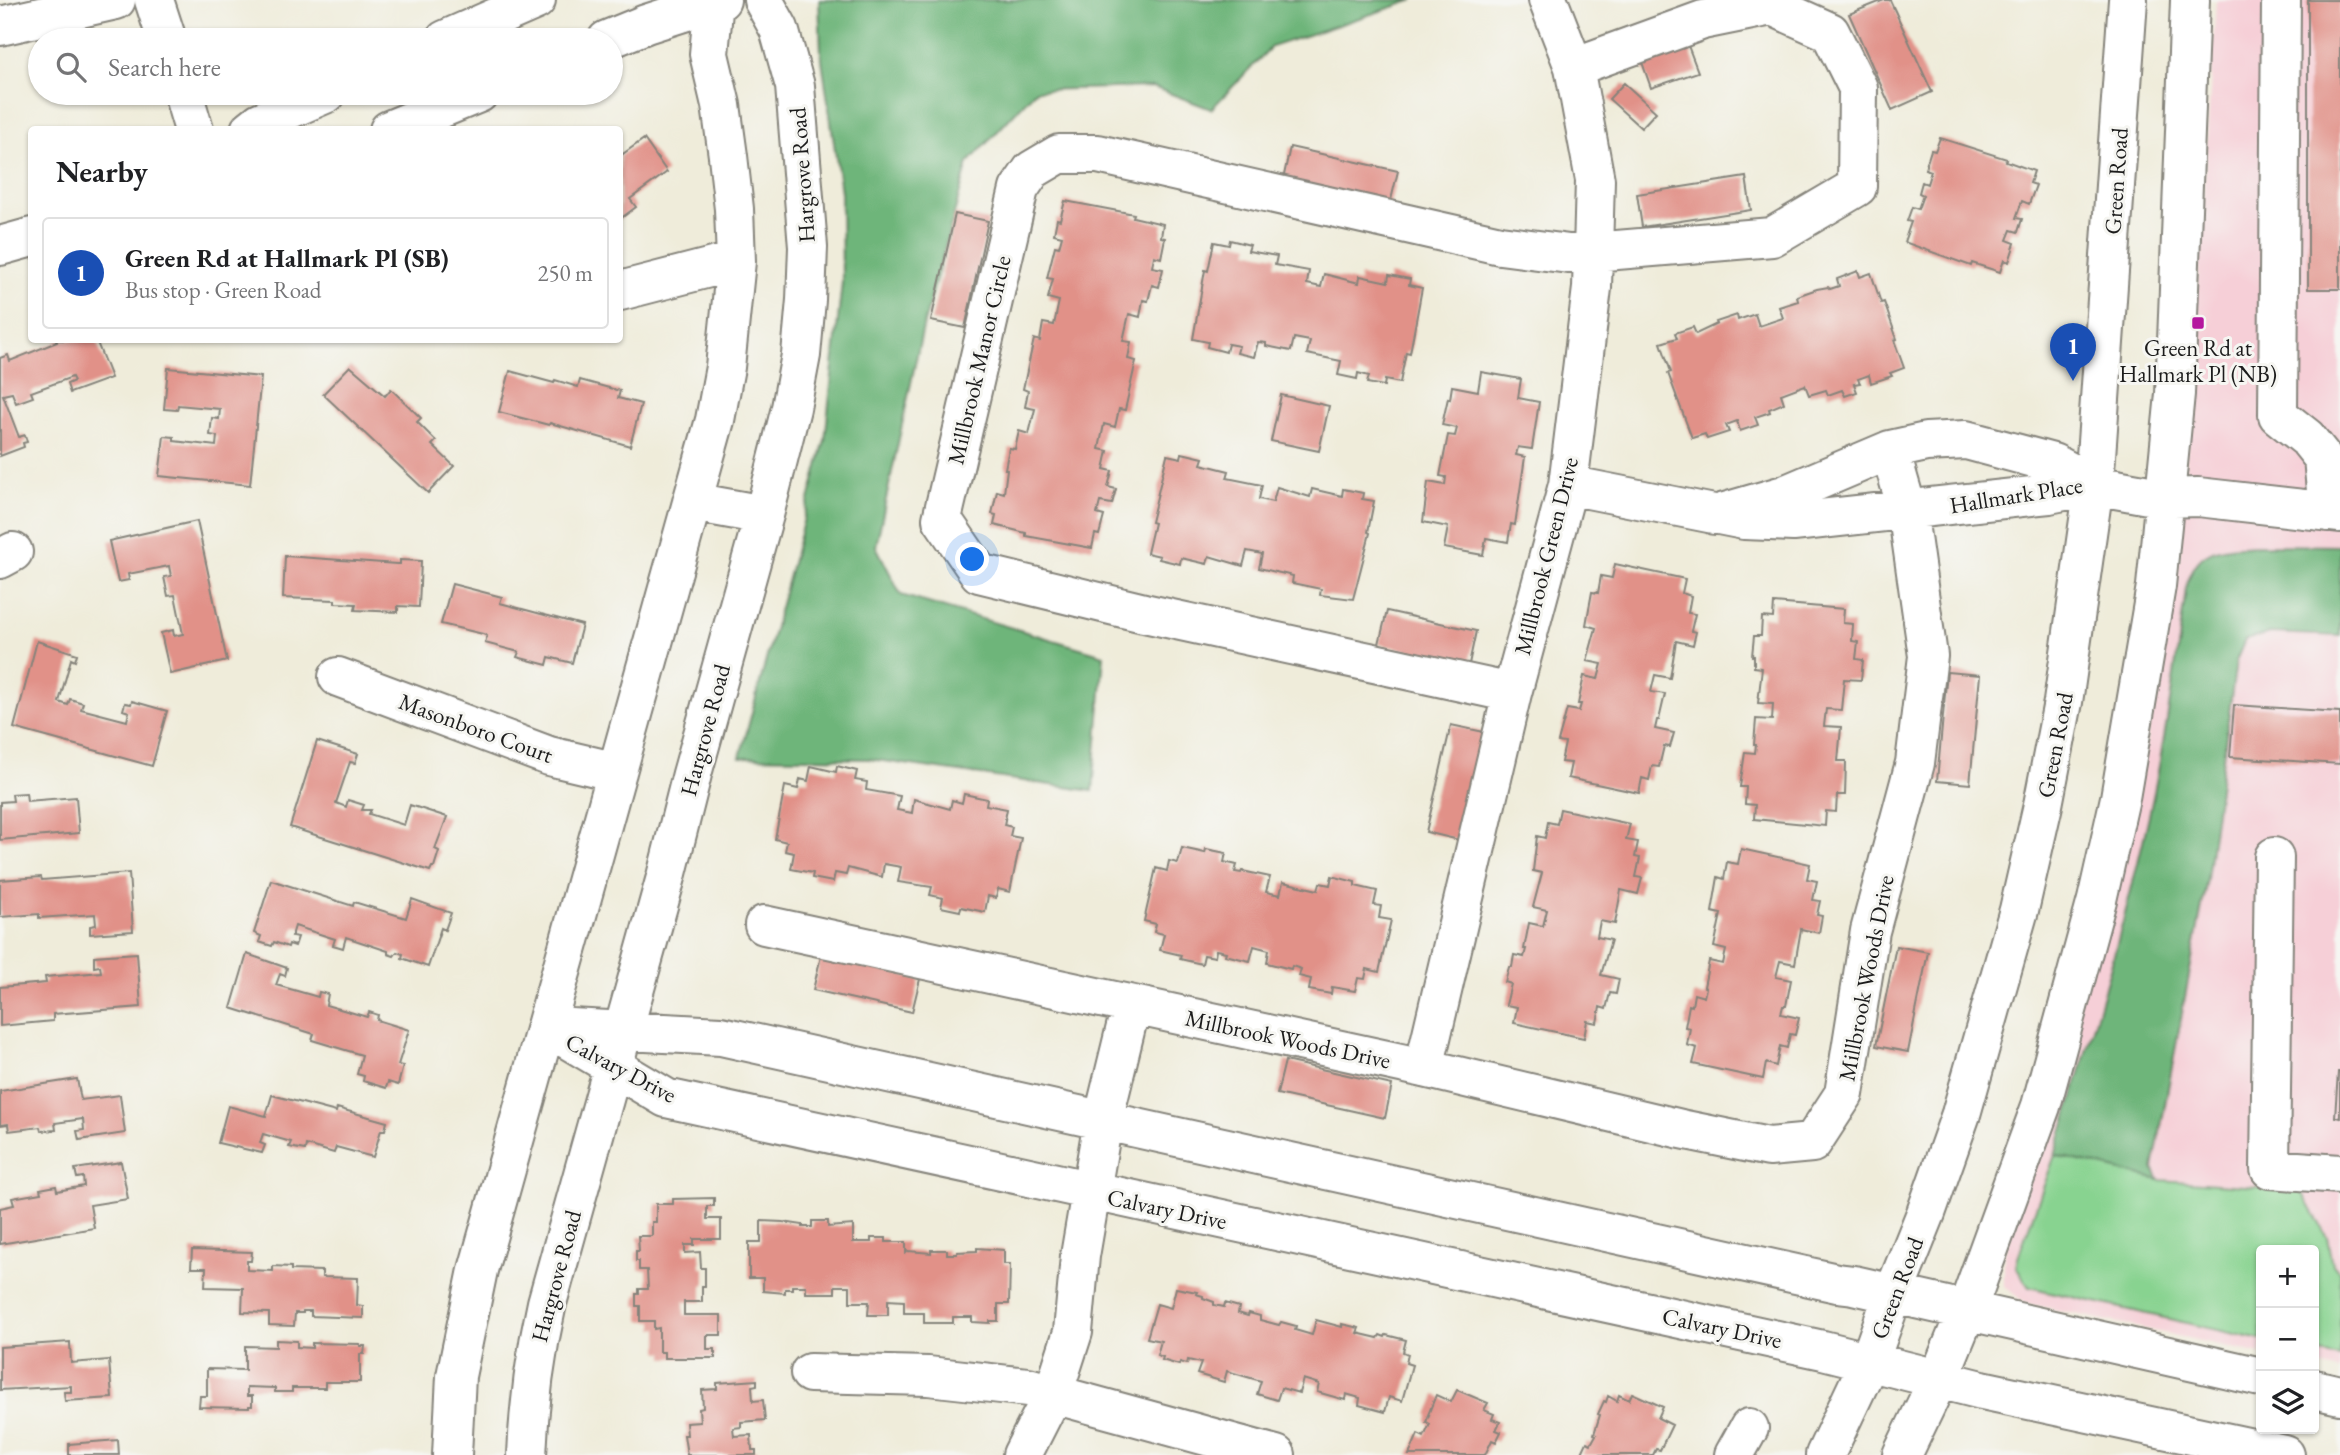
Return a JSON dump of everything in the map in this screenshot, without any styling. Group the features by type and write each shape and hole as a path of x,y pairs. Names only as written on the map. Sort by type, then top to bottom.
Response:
{"street":[{"path":"0,26 116,0"},
{"path":"154,0 162,28"},
{"path":"472,28 536,0"},
{"name":"Hargrove Road","path":"527,1455 528,1405 535,1354 547,1303 764,515 791,408 801,355 808,247 795,86 779,29 763,0"},
{"name":"Millbrook Green Drive","path":"1424,1068 1512,694 1568,485 1592,288 1595,180 1574,67 1548,0"},
{"name":"Green Road","path":"1825,1455 1869,1362 1926,1213 1961,1114 2020,910 2063,702 2094,485 2128,0"},
{"path":"1902,1455 1939,1378 1966,1312 2041,1106 2097,900 2120,799 2156,586 2175,394 2190,0"},
{"path":"2094,485 2165,498 2198,497 2334,513 2323,458 2307,438 2278,415 2281,0"},
{"path":"452,1455 456,1376 478,1269 715,420 725,367 736,261 728,156 709,54 716,1 623,33"},
{"name":"Millbrook Manor Circle","path":"1512,694 1158,616 979,573 942,519 1019,189 1032,170 1059,154 1098,154 1500,245 1569,254 1772,237 1857,187 1858,88 1830,32 1772,6 1703,20 1574,67"},
{"path":"187,105 193,126"},
{"path":"255,126 299,105"},
{"path":"399,126 450,105"},
{"path":"0,246 28,238"},
{"path":"623,290 736,261"},
{"name":"Hallmark Place","path":"1715,514 1784,495 1890,450 1926,442 1966,440 2053,463 2094,485"},
{"name":"Millbrook Woods Drive","path":"764,925 1424,1068 1682,1129 1769,1147 1812,1143 1843,1095 1870,931 1915,764 1928,656 1907,509 1890,450"},
{"name":"Hallmark Place","path":"1568,485 1744,520 1793,522 2049,494 2094,485"},
{"path":"692,502 764,515"},
{"name":"Masonboro Court","path":"338,677 549,756 617,772"},
{"path":"2274,857 2270,1169 2340,1174"},
{"path":"1088,1207 1103,1121 1131,1006"},
{"name":"Calvary Drive","path":"547,1027 720,1036 2256,1376"},
{"name":"Calvary Drive","path":"547,1027 666,1098 1088,1207 1568,1294 1982,1390 2285,1455"},
{"name":"Calvary Drive","path":"1022,1455 1053,1394 1073,1332 1088,1207"},
{"path":"810,1373 928,1376 1028,1387 1276,1455"},
{"path":"2319,1390 2340,1395"}],"shaded area":[{"path":"2216,0 2340,0 2340,1371 2319,1366 2319,1245 2256,1245 2256,1353 2025,1303 2004,1286 2004,1256 2146,743 2180,557"}],"green space":[{"path":"819,0 1414,0 1271,47 1211,109 1153,87 1036,90 968,163 923,327 876,546 901,595 1104,655 1093,791 869,759 740,757 825,440 842,282 841,192 821,53"},
{"path":"2258,545 2340,546 2340,636 2270,633 2245,640 2236,661 2207,879 2153,1169 2159,1180 2055,1155 2108,977 2143,842 2163,745 2190,574 2203,556 2221,548"},
{"path":"2055,1155 2159,1180 2301,1190 2327,1237 2332,1264 2340,1271 2340,1357 2319,1353 2319,1245 2256,1245 2256,1339 2029,1287 2016,1267"}],"building":[{"path":"1890,0 1932,92 1892,110 1849,14"},
{"path":"2308,0 2340,0 2340,289 2308,289"},
{"path":"1687,43 1698,72 1651,88 1641,59"},
{"path":"1624,83 1656,112 1641,128 1609,99"},
{"path":"1940,138 2007,159 2006,161 2034,171 2030,183 2036,185 2029,204 2022,201 2016,218 2022,219 2018,232 2011,230 2007,240 2015,243 2009,262 2004,260 2000,272 1972,263 1971,266 1904,242 1911,222 1907,221 1912,207 1918,209 1923,195 1919,193 1922,182 1927,184 1931,171 1925,169 1931,150 1935,151"},
{"path":"644,139 667,172 630,199 636,207 623,217 623,154"},
{"path":"1290,147 1398,171 1390,204 1283,180"},
{"path":"1746,177 1751,210 1642,227 1637,194"},
{"path":"1065,201 1134,214 1133,217 1163,224 1161,237 1165,238 1161,258 1154,256 1152,267 1163,269 1159,287 1152,285 1148,301 1143,300 1140,317 1129,314 1123,341 1131,342 1128,359 1136,361 1125,410 1119,409 1115,427 1104,424 1099,449 1108,451 1104,469 1112,471 1108,487 1116,489 1112,504 1100,502 1097,514 1104,516 1099,535 1095,534 1092,548 1026,536 1026,533 994,525 996,515 992,514 997,491 1004,493 1009,448 1015,449 1019,431 1029,434 1035,409 1025,407 1028,391 1023,389 1034,339 1040,341 1043,323 1054,325 1059,301 1048,298 1053,279 1047,278 1055,246 1059,247 1062,236 1054,234"},
{"path":"955,214 988,221 965,328 931,321"},
{"path":"1230,240 1250,245 1248,251 1277,256 1275,265 1309,271 1307,284 1321,287 1324,274 1359,283 1360,276 1388,282 1389,275 1410,279 1409,285 1422,288 1410,353 1406,352 1400,383 1385,380 1384,386 1367,383 1369,376 1358,373 1357,379 1338,375 1341,361 1307,354 1310,341 1294,338 1291,351 1258,342 1254,357 1237,353 1239,346 1228,344 1226,352 1207,347 1208,342 1193,339 1205,270 1208,271 1214,242 1229,245"},
{"path":"1858,271 1860,277 1871,273 1897,339 1894,340 1904,368 1890,373 1892,376 1871,383 1869,375 1858,379 1860,383 1854,384 1857,392 1845,396 1842,390 1828,395 1826,390 1809,395 1805,385 1781,394 1784,403 1755,417 1758,425 1740,431 1737,421 1726,425 1729,432 1707,439 1705,434 1692,438 1668,373 1671,372 1661,343 1677,338 1675,333 1693,327 1696,334 1717,324 1716,322 1737,315 1738,320 1755,314 1759,326 1783,318 1779,307 1798,301 1797,296 1817,289 1839,286 1837,279"},
{"path":"55,343 97,343 111,378 70,393 67,384 74,381 72,377 31,392 33,397 16,403 12,393 3,395 19,437 25,435 27,442 23,443 24,447 0,456 0,358 8,355 10,361"},
{"path":"350,366 385,396 391,389 421,418 417,422 436,441 432,445 454,466 428,493 323,394"},
{"path":"168,368 261,377 250,485 159,476 164,436 174,437 174,441 216,446 217,436 210,435 212,418 219,419 220,409 178,405 177,410 164,409"},
{"path":"510,371 578,387 580,380 620,391 618,398 641,404 630,446 550,423 549,425 499,412"},
{"path":"1481,372 1521,379 1518,398 1539,402 1532,449 1518,447 1516,455 1525,457 1515,525 1511,524 1508,542 1486,538 1483,555 1444,548 1448,527 1423,522 1428,482 1445,485 1446,477 1440,476 1448,435 1455,436 1457,428 1442,425 1452,386 1478,391"},
{"path":"1281,395 1329,406 1319,451 1271,441"},
{"path":"1182,453 1203,458 1201,464 1229,471 1227,478 1262,485 1259,499 1273,502 1277,487 1310,497 1312,489 1342,496 1343,489 1363,493 1362,499 1374,501 1368,532 1370,533 1353,599 1320,595 1321,589 1292,583 1293,576 1259,568 1262,554 1247,551 1243,566 1209,556 1207,564 1181,558 1180,564 1147,553 1154,523 1151,522 1167,455 1181,458"},
{"path":"197,521 227,661 170,674 161,633 173,630 174,636 183,634 175,595 168,596 164,577 171,576 169,566 128,574 129,580 118,582 109,541"},
{"path":"285,556 397,564 400,564 400,560 421,561 419,607 398,606 398,612 355,610 356,604 335,603 335,600 283,598"},
{"path":"1615,564 1685,579 1682,593 1691,596 1688,613 1695,614 1691,631 1696,632 1693,645 1676,641 1670,678 1655,675 1651,692 1665,694 1655,729 1674,733 1670,747 1664,746 1659,767 1652,766 1649,780 1642,778 1639,793 1568,778 1571,763 1561,762 1565,743 1558,742 1567,709 1579,711 1584,676 1598,679 1602,664 1587,661 1596,628 1586,625 1592,592 1598,593 1601,576 1612,578"},
{"path":"452,584 502,597 500,603 582,625 572,663 549,657 547,665 517,657 519,652 485,643 487,636 483,634 441,624"},
{"path":"1774,603 1844,609 1843,623 1853,624 1852,641 1858,642 1856,659 1863,660 1861,680 1844,679 1841,710 1826,709 1824,726 1841,727 1838,761 1846,761 1845,795 1837,795 1836,812 1826,811 1825,826 1754,819 1755,805 1745,804 1746,787 1740,787 1745,752 1755,753 1756,719 1772,720 1773,704 1758,703 1762,668 1754,667 1752,656 1754,636 1761,636 1762,617 1773,618"},
{"path":"1387,611 1476,631 1469,664 1379,644"},
{"path":"37,641 77,654 75,661 71,659 59,702 68,705 70,699 83,703 81,709 127,721 129,712 123,710 125,703 131,704 132,701 167,711 152,766 14,728"},
{"path":"1947,672 1980,675 1970,784 1937,781"},
{"path":"2234,705 2340,712 2340,764 2230,757"},
{"path":"1451,725 1484,732 1459,840 1426,832"},
{"path":"317,741 358,754 355,763 350,762 336,803 346,807 348,800 364,805 362,810 371,810 369,814 404,825 410,805 447,817 435,849 439,851 434,867 430,871 290,827"},
{"path":"811,766 836,772 837,766 857,771 855,780 867,782 866,790 900,796 897,810 912,813 914,799 950,809 952,800 962,803 964,794 987,799 986,805 1007,809 1004,825 1012,827 1010,836 1021,838 1010,892 998,889 996,898 988,896 985,912 961,907 960,911 941,907 943,898 930,895 932,887 898,882 901,867 884,864 882,877 848,868 846,875 835,873 833,882 812,878 813,873 791,869 794,853 785,851 787,842 775,839 785,786 798,789 800,779 808,781"},
{"path":"26,793 27,801 76,797 79,833 0,840 0,802 13,801 12,794"},
{"path":"1560,809 1630,824 1626,840 1638,842 1635,857 1640,858 1636,877 1642,878 1638,894 1621,890 1615,924 1600,921 1597,937 1611,940 1601,975 1619,979 1616,994 1610,993 1606,1009 1600,1007 1597,1023 1587,1021 1584,1038 1514,1023 1517,1007 1506,1005 1511,984 1505,982 1514,955 1524,957 1529,923 1543,926 1547,910 1533,907 1542,873 1533,871 1537,836 1545,838 1548,822 1557,824"},
{"path":"1182,848 1205,853 1206,849 1226,853 1224,862 1237,865 1235,872 1270,877 1266,892 1280,895 1283,882 1318,890 1320,883 1330,885 1332,876 1355,882 1355,886 1377,891 1374,905 1381,906 1379,918 1391,920 1379,972 1367,969 1365,979 1358,978 1355,991 1332,987 1331,994 1309,990 1311,979 1299,976 1301,969 1267,963 1269,950 1254,946 1250,961 1216,950 1215,957 1204,955 1202,964 1180,959 1181,955 1160,950 1164,934 1154,932 1156,924 1144,921 1156,868 1167,871 1169,861 1178,863"},
{"path":"1741,849 1810,864 1807,879 1817,881 1813,900 1820,901 1817,915 1822,916 1819,933 1801,929 1795,964 1780,961 1776,977 1791,980 1786,1006 1783,1006 1781,1014 1799,1018 1795,1035 1790,1034 1787,1048 1780,1046 1776,1066 1766,1063 1763,1079 1693,1064 1697,1048 1687,1045 1690,1028 1685,1027 1694,994 1704,997 1709,961 1723,964 1726,950 1714,947 1721,914 1712,912 1718,877 1724,879 1727,862 1738,864"},
{"path":"129,873 133,931 90,934 90,926 96,925 95,914 39,918 39,914 0,917 0,880 41,877 42,880"},
{"path":"271,880 353,906 354,902 406,918 412,899 451,913 445,930 441,928 428,967 402,958 403,954 397,952 394,956 388,954 388,951 346,937 343,948 333,945 335,939 295,926 292,936 298,937 295,946 289,944 288,947 274,942 272,946 259,942 261,936 254,933"},
{"path":"1896,946 1928,952 1908,1052 1876,1046"},
{"path":"137,953 141,1007 53,1014 53,1021 0,1026 0,987 46,983 45,977 101,972 100,966 94,967 94,956"},
{"path":"247,954 287,968 285,976 280,974 276,985 318,997 319,992 328,994 326,1005 367,1017 369,1012 378,1015 377,1020 409,1030 398,1065 403,1066 398,1085 388,1082 386,1088 363,1081 364,1076 357,1074 362,1055 312,1040 314,1034 231,1008"},
{"path":"821,956 920,979 912,1012 813,990"},
{"path":"1285,1061 1392,1085 1385,1118 1277,1094"},
{"path":"2340,1072 2340,1118 2335,1117"},
{"path":"77,1079 81,1100 120,1095 125,1133 79,1140 77,1131 84,1130 83,1119 55,1123 56,1130 41,1131 40,1127 9,1131 8,1124 0,1125 0,1091"},
{"path":"272,1095 336,1112 337,1108 387,1122 385,1130 381,1130 373,1157 336,1147 334,1153 306,1145 305,1150 289,1147 291,1142 263,1134 260,1143 265,1145 262,1153 218,1143 228,1106 266,1116"},
{"path":"121,1162 128,1199 90,1205 94,1228 0,1244 0,1208 14,1205 12,1198 41,1193 40,1189 56,1186 57,1191 84,1186 83,1177 77,1178 75,1169"},
{"path":"714,1198 714,1206 707,1206 707,1219 721,1219 721,1239 694,1239 694,1245 685,1245 685,1253 700,1252 701,1268 705,1268 705,1286 702,1286 702,1302 684,1302 684,1315 721,1315 721,1335 707,1335 707,1349 715,1349 715,1358 664,1358 664,1352 659,1352 659,1328 654,1329 654,1321 640,1321 640,1306 636,1306 639,1289 648,1289 647,1270 639,1270 639,1261 636,1261 636,1251 639,1251 638,1236 652,1236 652,1222 656,1222 656,1204 673,1204 673,1199"},
{"path":"761,1221 783,1222 803,1227 812,1227 812,1221 828,1221 828,1227 853,1225 853,1242 871,1242 871,1238 886,1238 886,1242 906,1242 906,1253 947,1250 947,1254 957,1254 977,1251 977,1248 1004,1250 1004,1264 1010,1264 1009,1304 998,1304 998,1321 990,1323 972,1322 972,1317 953,1317 953,1323 924,1323 924,1313 904,1313 904,1301 888,1300 888,1315 868,1315 869,1302 850,1302 850,1286 835,1286 835,1293 806,1293 806,1286 792,1286 792,1289 785,1289 785,1293 763,1291 763,1278 749,1278 749,1242 761,1242"},
{"path":"192,1250 252,1252 251,1261 247,1261 247,1270 273,1271 273,1266 291,1267 291,1270 322,1271 322,1277 358,1278 357,1305 363,1306 363,1318 311,1316 311,1311 303,1311 295,1313 294,1326 269,1325 269,1313 242,1312 243,1288 205,1287 206,1268 191,1268"},
{"path":"1176,1288 1197,1292 1196,1294 1214,1302 1214,1305 1224,1307 1225,1303 1239,1307 1238,1313 1260,1316 1260,1320 1279,1325 1281,1322 1296,1326 1295,1330 1312,1335 1316,1320 1342,1327 1342,1324 1359,1328 1357,1333 1378,1338 1380,1335 1386,1335 1406,1340 1403,1352 1408,1354 1406,1363 1412,1365 1402,1401 1389,1397 1385,1412 1359,1405 1360,1398 1346,1394 1345,1400 1317,1392 1319,1384 1303,1379 1299,1393 1281,1388 1277,1400 1257,1394 1261,1381 1227,1371 1224,1382 1197,1374 1201,1363 1188,1360 1187,1364 1180,1362 1179,1365 1162,1360 1163,1357 1157,1355 1161,1341 1147,1338 1157,1304 1171,1308"},
{"path":"276,1340 297,1341 297,1347 312,1348 312,1343 365,1346 364,1354 360,1354 360,1382 325,1382 325,1388 292,1388 292,1392 247,1387 247,1396 252,1396 252,1406 249,1408 199,1407 200,1396 207,1396 207,1369 245,1370 245,1346 276,1347"},
{"path":"70,1342 71,1363 109,1360 112,1398 65,1401 64,1392 71,1392 71,1386 0,1390 0,1347"},
{"path":"757,1380 757,1385 752,1386 753,1401 763,1400 765,1420 741,1422 741,1427 733,1428 734,1436 751,1435 752,1450 756,1450 756,1455 687,1455 684,1435 687,1435 686,1423 700,1422 699,1409 703,1408 702,1390 717,1389 717,1383"},
{"path":"1457,1390 1488,1403 1484,1410 1494,1414 1492,1419 1500,1422 1496,1430 1501,1432 1496,1442 1492,1440 1485,1455 1409,1455 1418,1434 1424,1437 1430,1424 1426,1422 1436,1395 1451,1402"},
{"path":"1632,1393 1663,1407 1658,1418 1672,1425 1660,1450 1656,1449 1653,1455 1581,1455 1587,1442 1591,1444 1596,1435 1598,1414 1608,1396 1617,1401 1619,1395 1629,1400"},
{"path":"118,1440 119,1455 69,1455 69,1444"}],"place":[{"name":"Green Rd at Hallmark Pl (NB)","path":"2198,323"},
{"name":"Green Rd at Hallmark Pl (SB)","path":"2073,381"}]}
